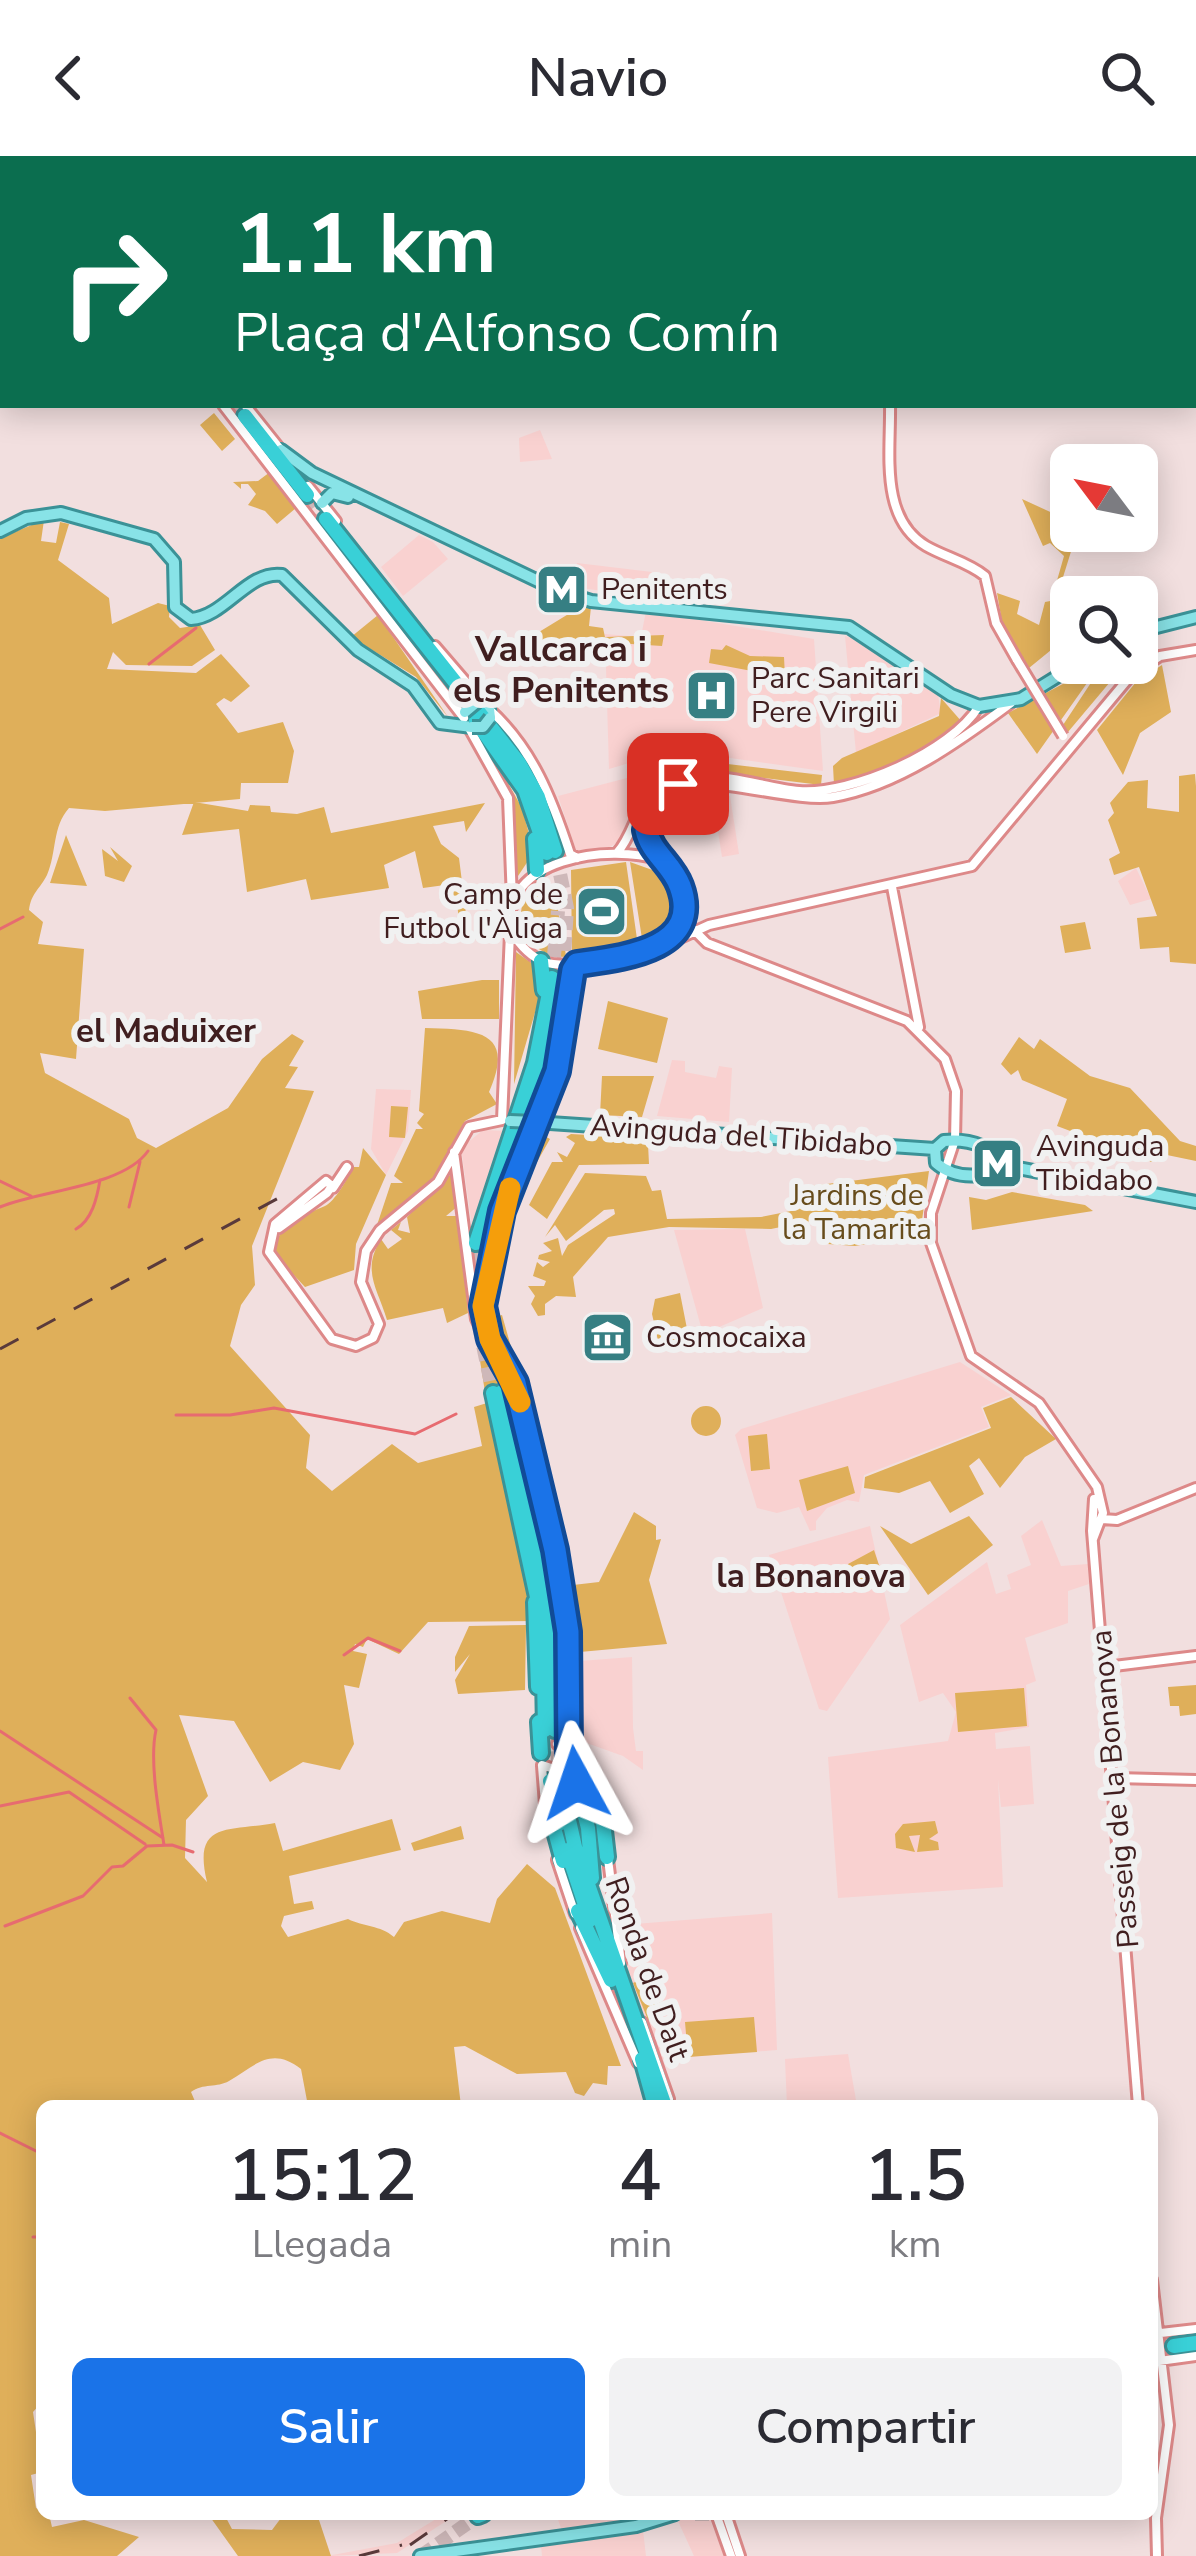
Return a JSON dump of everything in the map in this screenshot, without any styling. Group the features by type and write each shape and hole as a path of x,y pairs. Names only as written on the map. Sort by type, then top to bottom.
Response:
{"highway":[{"path":"235,410 473,714 525,790 551,852"},
{"path":"473,714 500,728 534,776 569,862"},
{"path":"473,714 528,815 537,870"},
{"path":"480,1247 508,1156 536,1036 545,981 541,961"},
{"path":"508,1156 543,1071 562,979"},
{"path":"497,1393 546,1581 553,1735 532,1567 497,1393"},
{"path":"532,1567 550,1770"},
{"path":"553,1661 558,1689"},
{"path":"584,1766 598,1791 607,1857"},
{"name":"Ronda de Dalt","path":"550,1770 606,1942 666,2100"},
{"name":"Ronda de Dalt","path":"550,1770 570,1887 611,1981 651,2100"},
{"path":"1174,2346 1196,2343"}],"main road":[{"path":"281,449 304,469 384,509 584,600 849,627 951,695 984,711 1011,703 1050,680"},
{"path":"314,508 335,493 384,509"},
{"path":"0,533 45,514 95,522 165,547 174,566 174,604 188,618 205,617 269,574 286,577 358,650 413,686 445,725 473,714"},
{"path":"1158,627 1196,617"},
{"name":"Avinguda del Tibidabo","path":"506,1120 935,1156"},
{"path":"1013,1167 1001,1155 955,1140 935,1156 948,1172 994,1174 1013,1167 1196,1202"},
{"path":"994,1174 1001,1155"},
{"path":"420,2556 653,2520"}],"street":[{"path":"890,408 891,484 901,523 932,550 982,573 999,629 1074,747"},
{"path":"235,410 281,449 314,508"},
{"path":"511,931 541,961 577,964 653,951 708,925 892,887 977,862 1141,667 1164,655 1196,650"},
{"path":"617,853 648,796 683,780 830,790 921,755 984,711"},
{"path":"473,714 528,753 550,792 570,854 596,859"},
{"path":"327,1188 271,1238 274,1265 305,1296 329,1336 345,1346 362,1344 379,1324 361,1282 366,1251 380,1230 434,1186 469,1127 506,1120 512,901 508,798 473,714"},
{"path":"683,780 662,793 648,810 646,834 678,881 694,931 705,941 920,1027"},
{"path":"512,901 537,870 617,853 660,860"},
{"path":"892,887 920,1027 952,1072 955,1140 948,1172 936,1195"},
{"path":"653,951 673,932 683,905"},
{"path":"705,941 708,925"},
{"path":"553,1735 563,1734 561,1645 550,1560 508,1385 476,1319 480,1247 508,1195 563,1048 562,979 577,964"},
{"path":"907,1021 918,1015"},
{"path":"453,1151 480,1247 484,1323 515,1385 555,1550 568,1632 569,1756 560,1771 550,1770"},
{"path":"935,1156 931,1243 970,1357 1046,1411 1100,1495 1102,1519 1093,1539"},
{"path":"1089,1477 1102,1519"},
{"path":"1102,1519 1117,1520 1196,1489"},
{"name":"Passeig de la Bonanova","path":"1094,1498 1093,1539 1138,2100"},
{"path":"1106,1666 1196,1656"},
{"path":"553,1735 569,1756"},
{"path":"553,1735 550,1770 540,1794 567,1890 651,2100"},
{"path":"550,1770 569,1756"},
{"path":"550,1770 607,1857 623,1973 659,2063 667,2100"},
{"path":"1115,1778 1196,1780"},
{"path":"1158,2334 1196,2329"},
{"path":"1158,2362 1196,2356"},
{"path":"1158,2367 1169,2425 1158,2505"},
{"path":"718,2520 730,2556"},
{"path":"728,2520 740,2556"},
{"path":"1156,2520 1157,2556"}],"shaded area":[{"path":"540,430 552,459 520,462 519,438"},
{"path":"419,535 448,559 403,596 381,567"},
{"path":"577,563 652,572 648,597 573,587"},
{"name":"Parc Sanitari Pere Virgili","path":"646,611 814,639 823,771 673,750 609,769 605,634 641,637"},
{"path":"845,636 864,642 938,695 941,713 856,753"},
{"path":"669,767 638,797 618,842 605,850 576,850 558,796"},
{"path":"712,793 730,796 739,854 722,857"},
{"path":"1136,868 1151,899 1130,905 1118,881"},
{"path":"672,1060 685,1061 685,1072 716,1078 719,1066 732,1068 729,1122 657,1116"},
{"path":"376,1089 411,1090 408,1131 386,1175 371,1149"},
{"path":"483,1130 507,1131 473,1233 461,1148"},
{"path":"745,1229 763,1308 703,1334 674,1230"},
{"path":"960,1362 1011,1395 981,1407 989,1427 864,1475 859,1502 847,1500 827,1508 816,1521 816,1530 810,1531 799,1507 777,1513 757,1508 735,1435 741,1429"},
{"path":"1042,1520 1061,1566 1088,1564 1089,1584 1068,1591 1068,1623 1025,1638 1036,1681 1026,1685 1029,1727 995,1733 996,1749 1030,1746 1034,1804 1001,1807 998,1779 1003,1887 838,1898 828,1757 948,1741 956,1712 943,1693 919,1702 900,1625 987,1562 996,1594 1011,1589 1007,1575 1031,1565 1021,1536"},
{"path":"870,1526 890,1619 827,1711 819,1709 769,1555"},
{"path":"632,1657 633,1728 636,1751 643,1751 643,1770 623,1756 581,1741 580,1661"},
{"path":"772,1913 777,2050 662,2059 629,1978 622,1925"},
{"path":"848,2054 856,2100 787,2100 785,2059"},
{"path":"434,2520 448,2520 397,2553 327,2556 397,2543"},
{"path":"558,2520 628,2520 562,2531"},
{"path":"710,2520 724,2556 694,2556 678,2521"},
{"path":"643,2530 646,2556 542,2556 541,2546"}],"green space":[{"path":"214,413 235,439 222,451 200,425"},
{"path":"270,472 296,508 277,524 265,511 248,505 256,494 248,484 241,484 241,489 233,482 258,481"},
{"path":"1022,499 1050,512 1050,543 1043,546"},
{"path":"44,520 41,541 56,543 60,522 69,524 58,560 109,598 112,624 158,603 170,606 169,617 180,628 200,625 215,650 192,666 126,665 113,652 107,669 196,673 221,654 250,686 231,702 224,698 216,704 238,733 283,722 294,751 288,783 241,783 240,799 105,811 69,808 60,823 47,875 29,910 43,922 38,944 84,949 76,1059 40,1053 45,1073 129,1119 137,1138 156,1148 228,1108 262,1059 292,1034 304,1041 289,1066 298,1067 285,1088 314,1091 252,1246 255,1285 241,1305 230,1346 310,1435 306,1468 332,1491 392,1444 418,1463 482,1446 474,1407 487,1403 536,1621 428,1622 399,1654 367,1639 363,1647 355,1644 353,1651 367,1654 359,1688 344,1685 354,1744 340,1770 303,1762 270,1782 234,1721 179,1715 208,1796 186,1820 185,1858 207,1882 205,1848 210,1838 229,1829 275,1823 283,1851 392,1819 401,1850 289,1876 294,1904 312,1901 314,1909 284,1916 281,1926 288,1937 348,1919 394,1937 404,1922 442,1911 490,1923 497,1899 527,1864 555,1888 621,2066 608,2066 607,2085 593,2083 584,2096 575,2093 566,2072 517,2074 465,2046 454,2047 460,2100 307,2100 301,2069 272,2058 224,2083 200,2087 191,2092 194,2100 36,2100 36,2474 31,2475 36,2520 50,2520 52,2527 84,2520 139,2537 117,2556 0,2556 0,538"},
{"path":"1060,552 1071,552 1063,576 1058,576 1064,556"},
{"path":"997,593 1020,601 1017,614 1039,625 1045,602 1050,601 1050,651 1029,668 1002,622"},
{"path":"591,607 589,626 603,628 605,637 664,635 662,646 616,643 605,651 587,644 554,653 554,659 545,662 539,632 575,610"},
{"path":"378,615 448,717 416,677 351,637"},
{"path":"726,645 750,656 784,657 785,677 709,663 711,649 722,650"},
{"path":"1162,665 1171,712 1140,733 1123,775 1097,730 1134,684 1158,684"},
{"path":"1063,684 1086,684 1037,754 1008,713"},
{"path":"1090,684 1108,684 1068,732 1063,725"},
{"path":"941,698 962,722 898,763 834,785 833,766 842,758 939,716"},
{"path":"719,763 822,775 821,785 717,772"},
{"path":"503,774 522,808 534,852 516,879 514,809"},
{"path":"1195,774 1196,964 1170,962 1169,947 1140,949 1137,918 1157,916 1139,867 1114,875 1109,859 1120,853 1108,820 1114,813 1110,803 1128,782 1148,780 1147,808 1179,812 1179,776"},
{"path":"194,802 248,811 250,805 270,806 271,812 297,814 324,807 331,833 485,803 466,832 464,821 433,826 441,844 459,858 467,922 459,923 457,901 445,885 423,888 415,851 384,865 389,888 311,900 306,879 247,892 239,829 182,835"},
{"path":"66,835 87,886 50,883"},
{"path":"110,847 132,866 124,882 105,876 102,849 118,861"},
{"name":"Camp de Futbol l'Àliga","path":"626,862 638,946 572,956 571,870"},
{"path":"630,862 658,872 673,898 668,927 643,945"},
{"path":"534,883 535,891 555,888 560,924 548,927 555,929 557,941 564,940 566,957 539,949 524,931 522,908"},
{"path":"1085,922 1091,949 1065,953 1060,926"},
{"path":"516,952 540,969 544,982 514,1084"},
{"path":"499,980 499,1019 422,1019 418,991"},
{"path":"608,1001 668,1018 657,1063 598,1049"},
{"path":"425,1028 462,1030 488,1038 498,1057 489,1092 497,1104 465,1121 431,1184 376,1228 391,1183 403,1183 394,1176 416,1129 423,1129 417,1123 424,1114 419,1111"},
{"path":"1019,1037 1034,1049 1040,1039 1090,1076 1130,1088 1180,1141 1196,1146 1196,1161 1162,1154 1151,1162 1125,1145 1121,1150 1057,1126 1067,1099 1022,1080 1018,1070 1011,1075 1001,1064"},
{"path":"602,1076 654,1076 642,1117 600,1115"},
{"path":"391,1106 408,1107 405,1138 389,1137"},
{"path":"541,1134 550,1139 503,1222"},
{"path":"566,1137 640,1138 648,1144 649,1164 579,1165 547,1219 529,1205 552,1162 563,1162 557,1152 567,1157 575,1143"},
{"path":"363,1148 386,1175 356,1244 354,1270 305,1287 275,1255 279,1235 333,1200 353,1167 359,1167"},
{"name":"Jardins de la Tamarita","path":"929,1171 920,1234 855,1246 828,1244 825,1218 771,1229 669,1227 608,1237 573,1277 576,1297 556,1296 545,1304 545,1315 538,1316 531,1304 535,1296 528,1286 544,1286 546,1281 533,1276 537,1262 543,1267 550,1262 538,1259 552,1251 543,1243 558,1238 562,1256 568,1245 615,1214 614,1209 604,1210 566,1241 555,1225 545,1237 585,1173 646,1176 652,1191 661,1190 667,1219 761,1217 796,1210 795,1188"},
{"path":"450,1175 455,1176 458,1206 446,1216 459,1216 468,1313 447,1323 443,1308 387,1320 373,1280 375,1250 381,1239 388,1249 402,1239 391,1230 401,1222 398,1230 410,1233 407,1217"},
{"path":"1012,1192 1085,1205 1093,1211 972,1230 969,1197 986,1200"},
{"path":"680,1293 689,1339 659,1345 652,1314 655,1299"},
{"path":"502,1315 521,1382 485,1392 474,1323"},
{"path":"1011,1397 1056,1439 1025,1457 1000,1488 979,1458 969,1466 984,1494 950,1513 930,1481 899,1493 864,1488 865,1477 991,1428 983,1408"},
{"path":"706,1406 717,1410 721,1421 717,1432 706,1436 695,1432 691,1421 695,1410"},
{"path":"767,1434 770,1469 751,1471 748,1436"},
{"path":"848,1466 855,1493 807,1511 799,1480"},
{"path":"634,1512 656,1526 656,1540 661,1539 649,1580 667,1644 580,1652 573,1585 599,1582"},
{"path":"969,1516 993,1545 928,1595 880,1526 911,1544"},
{"path":"874,1550 883,1577 855,1590 848,1564"},
{"path":"526,1625 525,1690 458,1694 455,1680 470,1654 455,1672 455,1657 469,1626"},
{"path":"1196,1685 1196,1714 1180,1716 1179,1706 1170,1706 1168,1687"},
{"path":"1024,1688 1027,1726 958,1732 955,1693"},
{"path":"935,1821 938,1833 929,1839 938,1842 939,1850 917,1852 920,1835 909,1836 915,1852 896,1848 895,1834 903,1824"},
{"path":"461,1826 464,1839 414,1851 411,1843"},
{"path":"650,1975 666,2013 648,2020 633,1983"},
{"path":"754,2017 757,2052 688,2057 685,2022"},
{"path":"212,2520 227,2520 232,2529 272,2530 280,2520 319,2520 331,2556 238,2556"}],"waterway":[{"path":"149,664 196,628"},
{"path":"0,929 23,917"},
{"path":"0,1207 120,1173 148,1151"},
{"path":"129,1207 140,1162"},
{"path":"76,1229 90,1214 100,1180"},
{"path":"0,1181 31,1196"},
{"path":"176,1415 230,1415 274,1408 415,1434 456,1414"},
{"path":"344,1655 368,1638 400,1651"},
{"path":"130,1698 156,1730 154,1772 164,1845"},
{"path":"0,1731 163,1838"},
{"path":"0,1806 69,1792 145,1844"},
{"path":"5,1926 83,1896 112,1867 123,1866 147,1846 172,1845 193,1852"},
{"path":"0,2133 36,2151"}],"tunnel":[{"path":"231,408 241,421"},
{"path":"307,495 326,519"},
{"path":"556,854 567,908 563,974"},
{"path":"552,978 558,911"},
{"path":"473,1286 476,1243"},
{"path":"483,1286 485,1245"},
{"path":"479,1326 493,1393"},
{"path":"555,1730 560,1780"},
{"path":"421,2556 472,2520"}],"railway":[{"path":"0,1349 284,1195"},
{"path":"410,2545 445,2520"},
{"path":"359,2556 402,2545"}],"slow traffic":[{"path":"510,1188 498,1224 483,1306 490,1339 510,1371 520,1402"}],"place":[{"name":"Penitents","path":"562,589"},
{"name":"Parc Sanitari Pere Virgili","path":"712,695"},
{"name":"Camp de Futbol l'Àliga","path":"602,911"},
{"name":"Avinguda Tibidabo","path":"997,1163"},
{"name":"Cosmocaixa","path":"607,1337"}],"district":[{"name":"Vallcarca i els Penitents","path":"561,670"},
{"name":"el Maduixer","path":"166,1031"},
{"name":"la Bonanova","path":"811,1576"}],"route":[{"path":"576,1783 569,1756 568,1632 555,1550 515,1383 484,1323 484,1290 502,1211 557,1071 573,970 577,964 653,951 673,932 681,915 678,881 653,849 646,830 652,804 678,784"}]}
